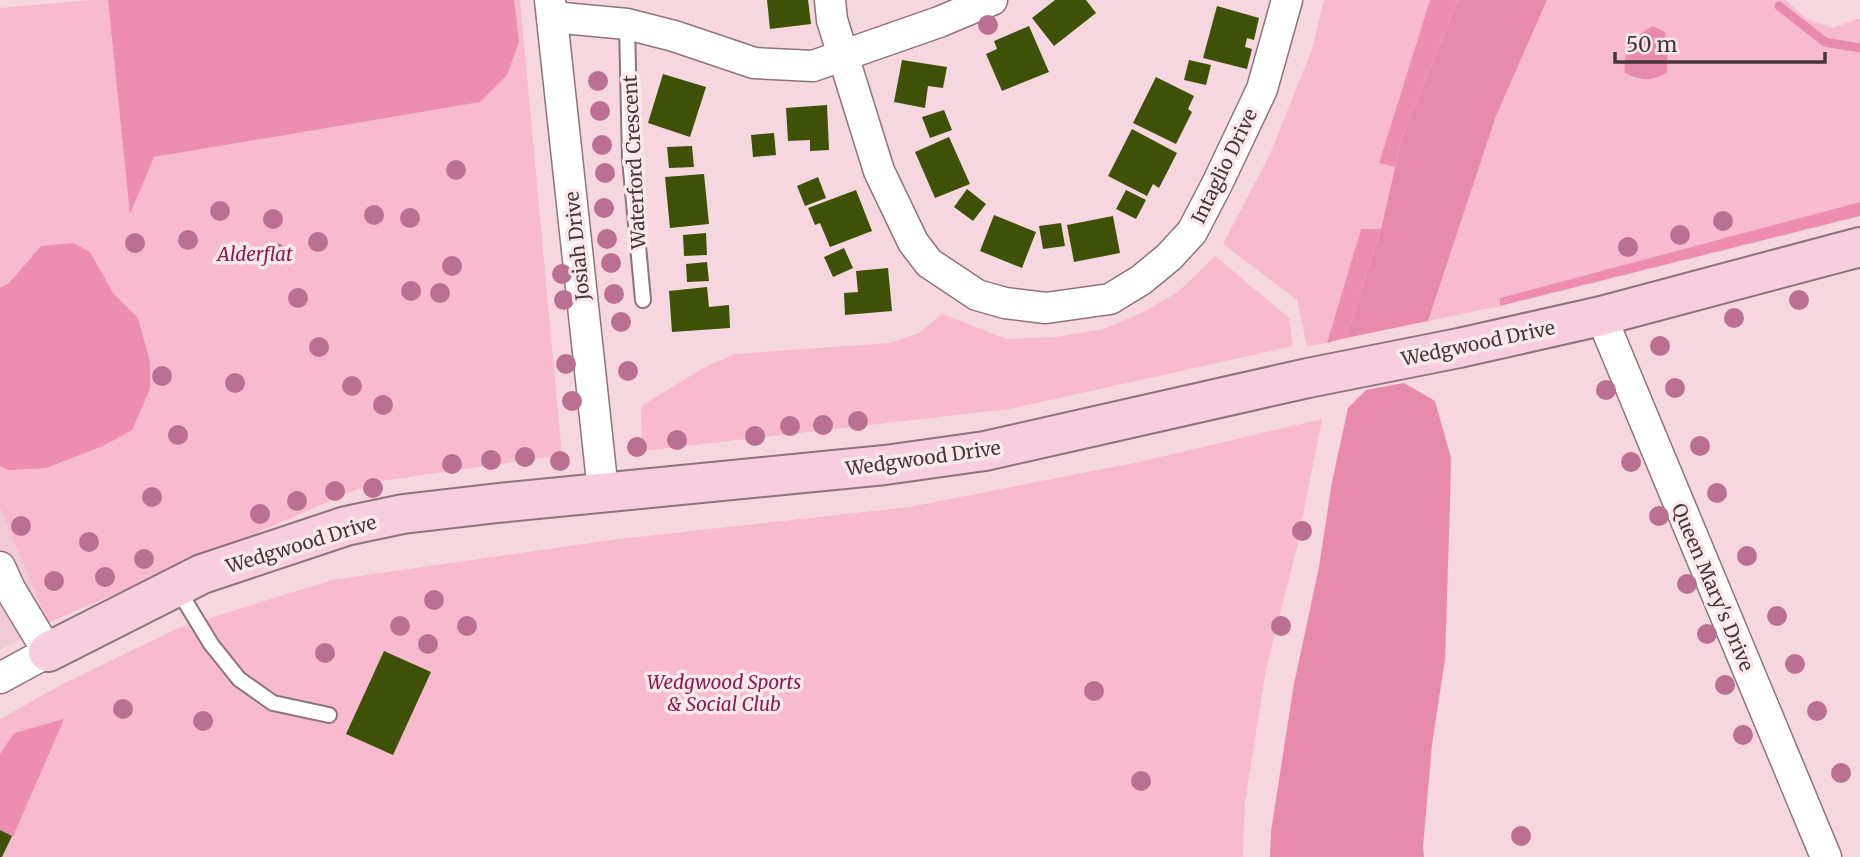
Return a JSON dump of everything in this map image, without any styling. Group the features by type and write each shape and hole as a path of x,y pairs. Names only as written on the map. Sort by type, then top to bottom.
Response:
{"street":[{"name":"Intaglio Drive","path":"830,0 832,20 879,171 906,231 929,263 977,295 1005,303 1046,308 1110,299 1169,257 1192,232 1219,182 1262,89 1287,0"},
{"path":"551,9 626,12 674,36 754,63 813,66 951,18 992,0"},
{"name":"Josiah Drive","path":"551,9 603,491"},
{"name":"Wedgwood Drive","path":"0,678 202,575 346,527 403,514 985,452 1308,378 1475,345 1601,316 1860,247"},
{"name":"Queen Mary's Drive","path":"1601,316 1826,857"},
{"path":"0,567 10,589 48,652"}],"lane":[{"name":"Waterford Crescent","path":"626,12 630,159 643,300"},
{"path":"177,587 211,644 239,679 274,703 329,715"}],"shaded area":[{"path":"108,0 514,0 519,42 507,75 480,102 154,157 130,214"},
{"path":"1430,0 1458,0 1402,137 1395,167 1379,163"},
{"path":"1458,0 1547,0 1496,116 1428,321 1346,338 1381,229 1402,137"},
{"path":"1653,26 1665,32 1668,46 1667,72 1656,78 1646,79 1625,73 1625,58 1631,45 1640,34"},
{"path":"1860,202 1860,216 1500,306 1500,298"},
{"path":"1361,229 1381,229 1346,338 1327,343"},
{"path":"73,243 90,252 113,293 138,318 150,362 150,389 132,430 103,446 46,468 8,470 0,466 0,288 9,283 41,246"},
{"path":"1404,383 1435,401 1451,458 1445,659 1432,744 1424,857 1270,857 1271,831 1294,684 1348,408 1366,390"},
{"path":"0,508 48,623 0,650"},
{"path":"64,719 13,837 0,830 0,754 14,733"}],"green space":[{"name":"Alderflat","path":"92,0 520,0 562,455 374,482 48,623 0,508 0,8"},
{"path":"1324,0 1430,0 1379,163 1395,167 1381,229 1361,229 1327,343 1307,346 1297,300 1223,244 1270,154 1312,49"},
{"path":"1547,0 1786,0 1806,19 1833,28 1860,18 1860,202 1500,298 1500,306 1428,321 1496,116","holes":["1665,32 1668,63 1640,80 1625,73"]},
{"path":"1215,256 1289,318 1293,346 1009,409 642,451 641,406 705,367 735,354 890,343 919,333 942,314 1007,339 1056,337 1104,329 1145,311 1178,292"},
{"name":"Wedgwood Sports & Social Club","path":"1322,419 1296,551 1266,669 1245,802 1243,857 0,857 0,830 13,837 63,720 14,733 0,754 0,719 59,686 178,628 332,580 611,540 909,507 1139,462"}],"building":[{"path":"767,0 808,0 811,24 770,29"},
{"path":"1055,0 1086,0 1096,13 1054,46 1032,18"},
{"path":"1217,6 1259,18 1254,40 1247,38 1245,47 1252,49 1247,69 1203,58"},
{"path":"1029,26 1049,72 1002,91 986,54 997,49 994,41"},
{"path":"902,60 947,67 943,88 928,86 925,108 894,102"},
{"path":"1189,60 1211,65 1206,85 1184,80"},
{"path":"663,74 706,87 690,137 648,123"},
{"path":"1156,77 1194,96 1188,109 1192,112 1176,144 1133,123"},
{"path":"827,105 829,150 810,151 810,140 788,141 786,108"},
{"path":"944,110 952,130 930,138 922,117"},
{"path":"1132,129 1177,153 1159,188 1153,184 1147,196 1108,176"},
{"path":"774,133 776,155 753,157 751,135"},
{"path":"949,137 970,184 935,198 915,152"},
{"path":"692,146 694,167 669,168 667,147"},
{"path":"704,174 709,224 670,228 665,177"},
{"path":"818,177 826,198 805,206 797,186"},
{"path":"967,189 986,204 973,221 954,207"},
{"path":"856,190 872,231 830,247 820,223 815,225 808,208"},
{"path":"1126,190 1146,200 1136,219 1116,209"},
{"path":"994,215 1036,232 1022,268 980,251"},
{"path":"1113,216 1120,253 1074,262 1067,225"},
{"path":"1061,223 1065,246 1043,249 1039,226"},
{"path":"706,233 707,255 684,256 683,235"},
{"path":"844,248 853,268 833,277 824,257"},
{"path":"707,262 709,281 687,282 686,264"},
{"path":"888,268 892,311 845,315 844,293 858,292 856,271"},
{"path":"707,287 709,307 729,305 730,328 672,332 669,291"},
{"path":"384,651 431,672 393,755 346,734"},
{"path":"0,830 12,836 2,857 0,857"}],"waterway":[{"path":"1779,6 1825,42 1860,48"}]}
